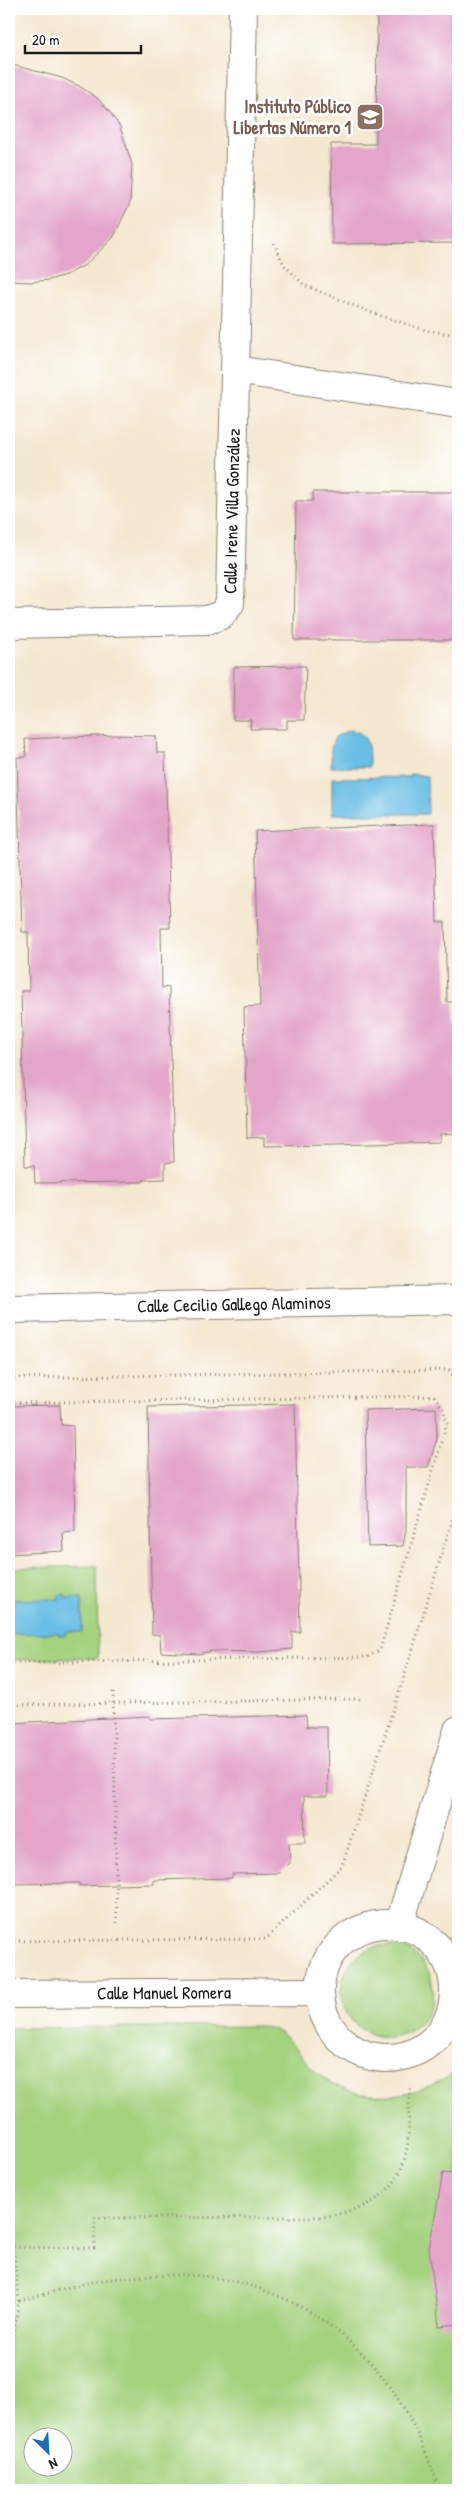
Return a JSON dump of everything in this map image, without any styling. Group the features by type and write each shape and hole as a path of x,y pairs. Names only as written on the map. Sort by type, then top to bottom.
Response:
{"street":[{"name":"Calle Irene Villa González","path":"9,624 207,620 221,615 226,610 231,596 243,9"},
{"path":"236,370 458,404"},
{"name":"Calle Cecilio Gallego Alaminos","path":"9,1310 458,1300"},
{"path":"399,1926 458,1730"},
{"path":"379,1925 399,1926 419,1932 436,1945 448,1962 454,1982 454,2003 447,2022 434,2040 417,2051 395,2058 373,2057 352,2049 336,2034 324,2014 320,1992 323,1973 331,1955 344,1941 360,1930 379,1925"},
{"name":"Calle Manuel Romera","path":"9,1994 320,1992"}],"path":[{"path":"272,236 276,252 284,265 304,285 370,312 425,330 458,335"},
{"path":"9,1378 449,1370 458,1382"},
{"path":"9,1403 434,1396 443,1409 446,1423 380,1650 375,1655 368,1657 9,1663"},
{"path":"9,1941 266,1939 342,1866 404,1677 458,1501"},
{"path":"113,1692 117,1923"},
{"path":"9,1705 360,1699"},
{"path":"9,2355 19,2301 13,2247 94,2248 95,2218 321,2217 342,2214 370,2204 393,2184 400,2174 408,2149 408,2106 411,2087"},
{"path":"9,2303 102,2280 161,2276 216,2278 263,2290 312,2313 354,2343 381,2374 409,2414 429,2456 439,2490"}],"green space":[{"path":"97,1566 98,1658 9,1660 9,1568"},
{"path":"387,1945 405,1949 419,1959 429,1973 433,1991 429,2009 419,2023 405,2033 387,2037 369,2033 355,2023 345,2009 341,1991 345,1973 355,1959 369,1949"},
{"path":"261,2026 270,2028 284,2036 313,2069 328,2081 346,2090 365,2094 405,2093 425,2088 442,2080 458,2069 458,2490 9,2490 9,2028"}],"water":[{"path":"350,730 357,731 365,738 368,748 369,767 331,767 331,748 335,737"},
{"path":"410,774 427,776 428,814 332,814 332,778 409,777"},
{"path":"65,1594 65,1598 82,1598 82,1632 65,1632 65,1636 60,1636 59,1633 9,1634 9,1600 59,1599 59,1595"}],"building":[{"path":"377,9 458,9 458,243 332,244 331,144 376,144"},
{"path":"9,64 62,78 96,97 120,127 132,164 130,203 113,238 85,265 68,274 49,280 30,282 9,281"},
{"path":"313,492 458,492 458,640 294,640 296,501 313,501"},
{"path":"306,666 304,720 287,720 287,729 250,729 251,720 233,720 234,667"},
{"path":"117,735 156,736 157,753 165,753 170,928 161,928 162,988 169,987 174,1162 165,1163 165,1179 143,1180 143,1182 35,1183 34,1166 25,1166 21,991 29,991 28,932 22,932 17,757 26,757 25,739"},
{"path":"434,824 437,922 445,922 447,1002 454,1002 455,1024 457,1024 457,1133 440,1134 440,1142 334,1145 264,1146 264,1137 247,1138 244,1007 260,1006 255,831"},
{"path":"295,1404 300,1632 292,1632 292,1649 259,1652 212,1651 198,1654 161,1652 160,1635 152,1634 148,1407"},
{"path":"60,1405 61,1425 73,1426 75,1532 63,1533 64,1551 9,1554 9,1408 14,1406"},
{"path":"436,1408 437,1439 428,1467 406,1467 406,1530 403,1546 368,1547 365,1410"},
{"path":"306,1715 307,1727 327,1727 328,1796 304,1796 305,1843 289,1843 290,1863 280,1873 232,1874 232,1878 154,1880 154,1884 79,1886 79,1883 9,1884 9,1723 150,1716 150,1719"},
{"path":"443,2173 458,2174 458,2324 439,2326 429,2248"}],"place":[{"name":"Instituto Público Libertas Número 1","path":"370,117"}]}
